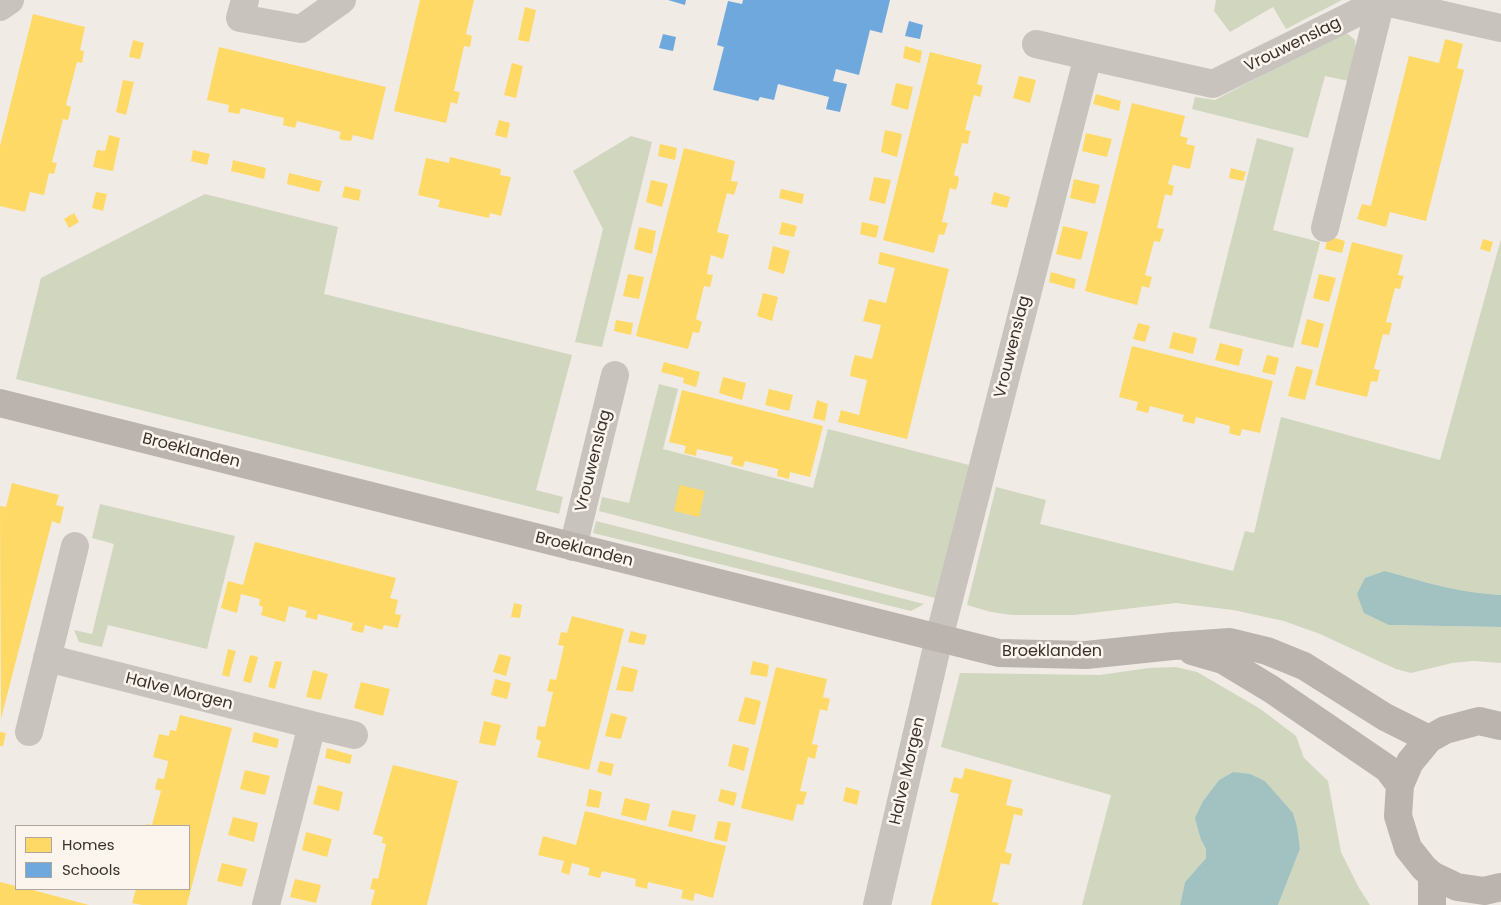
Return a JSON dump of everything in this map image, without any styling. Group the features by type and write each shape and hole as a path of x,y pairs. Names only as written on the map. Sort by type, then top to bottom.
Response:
{"street":[{"path":"0,7 10,0"},
{"path":"245,0 240,18 301,29 342,0"},
{"path":"1326,228 1381,1 1501,28"},
{"name":"Vrouwenslag","path":"1036,44 1213,84 1381,1"},
{"name":"Vrouwenslag","path":"938,638 1088,56"},
{"name":"Vrouwenslag","path":"573,547 615,375"},
{"name":"Broeklanden","path":"0,403 999,653 1086,655 1230,642 1267,651 1304,666 1385,716 1429,739"},
{"path":"29,732 75,546"},
{"name":"Halve Morgen","path":"877,905 938,638"},
{"name":"Broeklanden","path":"1173,646 1223,660 1271,689 1388,769 1400,785"},
{"name":"Halve Morgen","path":"47,658 354,735"},
{"path":"1487,894 1457,887 1432,875 1408,848 1398,816 1400,785 1410,762 1429,739 1445,730 1479,721 1501,726"},
{"path":"266,905 312,725"},
{"path":"1432,875 1432,905"}],"green space":[{"path":"1216,0 1342,0 1286,29 1273,7 1230,32 1214,11"},
{"path":"1341,34 1348,34 1355,40 1356,52 1349,81 1325,76 1308,138 1192,109 1195,97 1215,100"},
{"path":"631,136 652,142 602,347 575,342 603,229 573,171"},
{"path":"1257,138 1294,148 1273,230 1320,242 1293,348 1209,328"},
{"path":"205,194 338,227 324,294 572,355 536,490 563,497 559,514 16,379 41,278"},
{"path":"1501,239 1501,595 1428,583 1385,571 1389,625 1501,627 1501,663 1473,661 1452,663 1411,673 1396,669 1320,634 1284,621 1233,610 1176,603 1074,615 1012,615 991,612 967,605 996,487 1046,500 1040,524 1233,571 1245,531 1254,533 1281,417 1440,460"},
{"path":"659,384 678,389 663,449 813,488 828,429 969,465 935,598 599,511 602,497 629,503"},
{"path":"100,504 235,536 207,649 108,625 102,647 79,642 74,630 92,634 114,544 92,538"},
{"path":"596,521 924,604 911,611 593,533"},
{"path":"1176,667 1197,672 1259,708 1296,736 1304,758 1328,781 1341,852 1370,905 1278,905 1300,849 1293,814 1265,781 1233,772 1219,780 1203,801 1201,840 1206,849 1206,858 1185,882 1180,905 1082,905 1111,795 941,747 960,673 1100,675 1149,668"}],"water":[{"path":"1385,571 1457,589 1501,595 1501,627 1389,625 1364,613 1357,594 1365,578"},
{"path":"1233,772 1250,774 1265,781 1293,813 1300,849 1278,905 1180,905 1185,882 1206,858 1206,849 1201,840 1195,818 1203,801 1219,780"}],"building: Homes":[{"path":"420,0 474,0 466,34 472,36 470,47 464,46 454,91 460,92 457,104 451,102 446,123 394,111"},
{"path":"525,7 536,10 529,42 518,40"},
{"path":"33,14 85,27 80,50 84,51 82,63 77,62 66,105 71,107 68,120 63,119 52,162 57,163 54,174 49,173 44,195 30,192 25,212 0,206 0,146"},
{"path":"1445,39 1463,44 1457,68 1464,70 1426,221 1390,212 1386,227 1357,219 1362,204 1371,206 1409,56 1439,63"},
{"path":"133,40 144,43 140,59 129,57"},
{"path":"905,46 922,51 920,63 903,58"},
{"path":"219,47 386,87 373,140 353,135 351,141 342,140 339,138 341,132 297,121 295,128 283,125 284,118 241,108 239,114 228,112 229,105 207,100"},
{"path":"930,52 982,65 977,84 983,86 980,97 974,95 965,130 971,131 968,144 962,143 954,175 959,177 958,184 956,190 950,188 942,222 948,223 944,235 939,234 934,253 883,240"},
{"path":"512,63 523,66 516,98 504,95"},
{"path":"1019,76 1036,80 1030,103 1013,98"},
{"path":"123,80 134,82 126,115 116,112"},
{"path":"896,83 913,87 908,110 891,105"},
{"path":"1096,94 1121,101 1119,111 1093,104"},
{"path":"1132,103 1185,116 1180,136 1188,138 1186,144 1195,146 1190,169 1173,165 1168,184 1174,186 1172,196 1165,194 1157,228 1164,229 1160,242 1154,241 1145,275 1152,277 1149,288 1142,286 1137,305 1085,291"},
{"path":"499,120 510,123 507,138 495,135"},
{"path":"885,130 902,134 897,157 881,152"},
{"path":"1086,133 1112,139 1107,157 1082,151"},
{"path":"109,135 120,138 113,171 93,167 97,150 105,151"},
{"path":"660,144 677,148 675,160 658,156"},
{"path":"684,148 735,161 731,181 738,182 734,195 727,193 717,232 729,235 723,259 711,255 707,274 713,275 710,287 704,286 696,319 702,322 699,333 693,332 688,349 636,336"},
{"path":"193,150 210,154 207,165 191,161"},
{"path":"450,157 501,169 500,175 511,177 501,216 490,213 489,218 438,207 440,200 418,195 426,158 449,163"},
{"path":"233,160 266,168 264,179 231,171"},
{"path":"1231,168 1246,172 1243,181 1229,178"},
{"path":"289,173 322,181 319,192 287,184"},
{"path":"874,177 891,180 885,204 869,200"},
{"path":"1074,179 1100,185 1095,204 1070,198"},
{"path":"651,180 668,184 662,207 646,202"},
{"path":"345,186 361,190 359,201 342,197"},
{"path":"781,189 804,194 802,204 779,198"},
{"path":"96,192 107,194 103,211 92,208"},
{"path":"994,192 1010,197 1007,208 991,204"},
{"path":"74,213 79,222 69,228 64,219"},
{"path":"782,222 797,226 794,237 779,234"},
{"path":"862,222 879,226 876,238 860,234"},
{"path":"1063,226 1088,232 1081,260 1056,254"},
{"path":"639,227 656,231 652,254 634,249"},
{"path":"1328,236 1345,241 1342,253 1325,249"},
{"path":"1483,239 1493,242 1490,252 1480,249"},
{"path":"1352,242 1403,255 1398,275 1404,276 1400,289 1395,288 1386,322 1392,323 1391,328 1389,335 1383,334 1374,369 1380,370 1377,382 1371,381 1367,397 1315,385"},
{"path":"773,246 790,251 784,274 768,269"},
{"path":"880,252 949,269 907,439 838,422 841,410 859,415 867,380 850,376 852,365 855,355 872,359 881,325 863,321 869,299 886,303 895,268 878,264"},
{"path":"1051,272 1076,279 1074,289 1049,282"},
{"path":"628,274 644,277 639,299 623,296"},
{"path":"1319,274 1336,278 1329,302 1313,298"},
{"path":"763,293 778,297 772,321 757,316"},
{"path":"1307,319 1324,324 1318,348 1301,344"},
{"path":"616,320 633,323 631,335 614,331"},
{"path":"1138,323 1150,326 1145,342 1133,339"},
{"path":"1173,332 1197,338 1193,354 1169,348"},
{"path":"1220,343 1243,349 1239,366 1215,360"},
{"path":"1132,346 1273,381 1260,433 1242,429 1240,436 1229,433 1230,426 1196,417 1194,424 1182,421 1184,415 1150,406 1148,413 1136,410 1138,402 1119,397"},
{"path":"1267,355 1279,358 1275,375 1262,372"},
{"path":"664,362 700,372 696,387 683,383 684,378 661,372"},
{"path":"1296,366 1313,370 1305,400 1288,396"},
{"path":"723,377 746,383 742,400 719,393"},
{"path":"769,389 793,395 789,411 765,405"},
{"path":"682,390 823,426 810,477 790,472 789,479 777,476 778,469 745,461 743,467 738,466 731,464 733,457 697,449 696,456 684,453 686,446 669,442"},
{"path":"817,400 828,404 825,421 813,418"},
{"path":"12,483 59,495 56,505 64,507 60,524 52,521 1,719 0,506 6,507"},
{"path":"680,485 705,491 699,517 674,511"},
{"path":"255,542 396,578 390,598 398,600 395,614 401,615 398,628 384,625 382,630 365,625 363,633 351,630 353,623 318,614 317,620 305,617 307,611 289,606 285,622 261,615 263,607 259,605 260,599 241,594 237,613 221,608 228,581 243,585"},
{"path":"514,603 522,605 520,618 511,617"},
{"path":"572,616 624,629 589,770 537,757 541,741 536,739 538,726 545,727 553,692 547,691 550,679 556,680 564,646 558,645 561,632 567,633"},
{"path":"631,631 647,635 644,645 628,642"},
{"path":"228,649 236,651 229,677 222,675"},
{"path":"499,654 511,657 506,676 493,672"},
{"path":"250,655 258,657 251,683 243,681"},
{"path":"275,661 282,662 275,689 268,687"},
{"path":"753,661 769,665 767,677 750,674"},
{"path":"622,666 638,670 633,692 616,690"},
{"path":"776,667 827,679 823,697 830,699 827,711 820,709 812,744 818,745 815,759 808,757 800,791 807,792 803,805 797,804 793,821 741,808"},
{"path":"313,670 328,674 321,700 306,697"},
{"path":"495,679 511,683 507,699 491,695"},
{"path":"361,682 390,689 383,716 354,708"},
{"path":"745,697 761,701 755,725 738,721"},
{"path":"611,713 627,717 621,739 605,736"},
{"path":"180,715 232,728 187,905 142,905 132,903 136,890 190,890 190,825 152,825 161,791 155,789 156,784 158,778 164,779 168,762 153,757 159,734 169,736 170,730 176,731"},
{"path":"484,721 501,725 495,746 479,743"},
{"path":"0,732 6,733 3,746 0,746"},
{"path":"254,732 279,739 277,748 252,742"},
{"path":"733,744 749,748 744,771 728,766"},
{"path":"327,748 352,755 350,764 325,758"},
{"path":"600,761 614,764 611,776 597,772"},
{"path":"393,765 458,781 427,905 371,905 375,890 370,889 373,878 378,879 386,844 382,843 383,837 373,834"},
{"path":"965,768 1012,780 1006,805 1023,809 1022,816 1014,814 1005,852 1012,854 1009,865 1001,863 992,902 999,903 998,905 931,905 959,794 950,792 954,777 962,779"},
{"path":"245,770 270,776 265,795 240,789"},
{"path":"318,785 343,792 339,811 313,804"},
{"path":"846,787 860,791 857,805 843,801"},
{"path":"589,789 602,792 599,808 586,806"},
{"path":"721,789 737,793 734,806 718,801"},
{"path":"625,798 650,804 646,821 621,815"},
{"path":"672,810 696,815 692,832 668,826"},
{"path":"585,811 726,846 713,898 695,893 693,901 681,898 683,890 648,882 647,889 635,886 636,879 602,871 600,878 588,875 590,868 572,863 569,875 561,872 564,861 538,855 543,836 576,845"},
{"path":"233,817 258,823 254,842 228,835"},
{"path":"718,821 731,823 727,842 714,839"},
{"path":"306,832 332,839 327,857 302,850"},
{"path":"222,863 247,869 242,887 217,881"},
{"path":"295,879 321,885 316,903 290,897"},
{"path":"0,882 15,886 15,890 33,890 89,905 0,905"}],"building: Schools":[{"path":"668,0 686,0 685,5"},
{"path":"743,0 890,0 882,33 870,30 859,75 836,69 833,81 847,84 840,112 826,109 829,97 778,84 774,100 760,97 758,101 713,90 724,47 717,45 728,1 742,4"},
{"path":"909,21 923,25 920,39 905,36"},
{"path":"663,34 676,37 673,51 659,48"}]}
